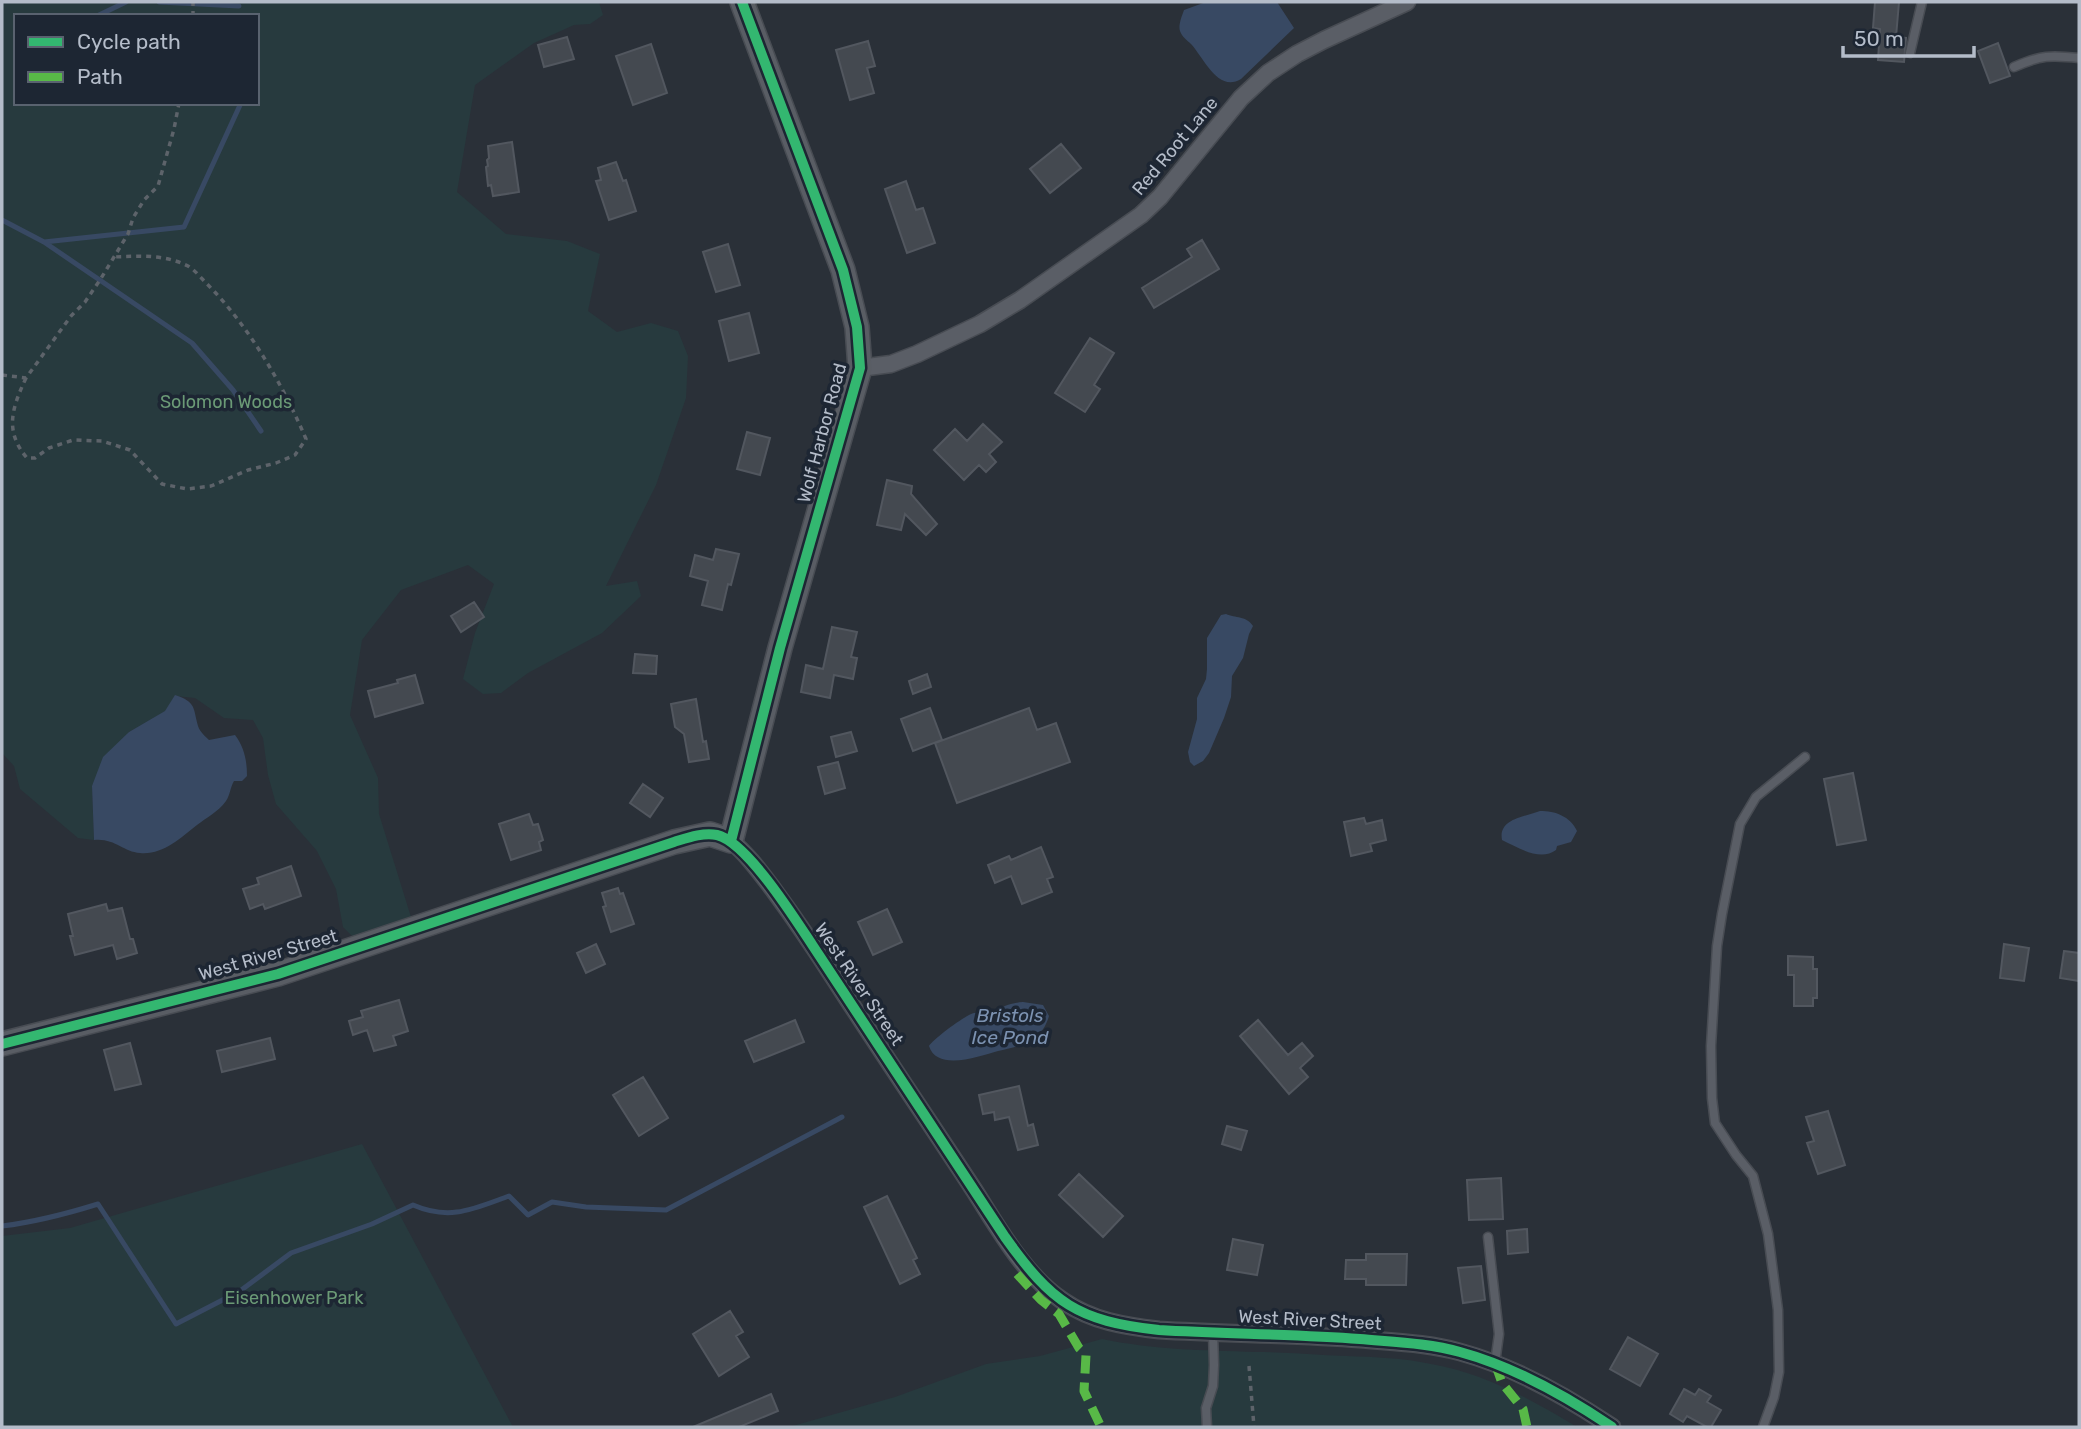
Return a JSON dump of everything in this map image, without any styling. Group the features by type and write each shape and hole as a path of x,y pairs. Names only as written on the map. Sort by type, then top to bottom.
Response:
{"street":[{"name":"Wolf Harbor Road","path":"731,841 780,648 860,368 857,327 843,270 742,2"},
{"name":"Red Root Lane","path":"860,368 891,363 917,354 980,324 1020,300 1141,215 1160,197 1241,98 1268,73 1324,40 1407,2"},
{"name":"West River Street","path":"2,1044 278,974 674,842 710,834 731,841 757,869 801,928 1027,1267 1044,1286 1075,1309 1111,1324 1158,1330 1396,1342 1458,1351 1495,1363 1554,1392 1612,1427"}],"lane":[{"path":"1910,52 1922,2"},
{"path":"2014,67 2036,57 2079,58"},
{"path":"1763,1427 1774,1397 1779,1372 1779,1310 1768,1234 1753,1176 1715,1123 1711,1046 1717,946 1740,824 1756,797 1805,757"},
{"path":"1489,1237 1500,1334 1495,1363"},
{"path":"1207,1427 1206,1408 1213,1386 1213,1333"}],"path":[{"path":"113,257 163,257 190,267 217,294 254,343 291,405 306,439 295,455 248,470 211,486 187,489 162,484 130,450 102,441 73,440 49,448 35,458 27,458 19,449 11,418 15,401 26,378 71,316 85,302 113,257 128,234 133,218 144,200 158,186 179,105"},
{"path":"2,375 26,378"},
{"path":"1249,1366 1254,1427"}],"green space":[{"name":"Solomon Woods","path":"2,2 599,2 603,15 590,24 574,25 534,43 475,85 457,192 506,234 567,241 600,254 588,311 617,332 651,323 678,331 688,356 686,398 656,485 606,586 637,581 641,596 602,633 528,673 501,693 483,694 463,679 475,633 494,584 468,565 401,590 362,640 350,715 378,778 379,814 411,917 354,938 343,927 336,889 317,851 276,804 268,775 263,738 253,720 224,718 195,698 175,696 166,711 129,732 92,786 94,840 78,838 20,789 14,766 2,753"},
{"name":"Eisenhower Park","path":"362,1144 513,1427 2,1427 2,1236 70,1228"},
{"path":"1102,1339 1179,1349 1378,1357 1420,1362 1451,1368 1489,1381 1577,1427 789,1427 895,1397 986,1364 1040,1356"}],"water":[{"path":"1206,2 1277,2 1294,28 1241,79 1225,81 1212,72 1180,31 1184,10"},
{"path":"1221,615 1244,619 1253,626 1243,658 1232,676 1231,697 1224,718 1209,753 1203,761 1194,766 1190,762 1188,752 1197,719 1197,698 1206,679 1207,638"},
{"path":"175,695 190,703 199,728 209,740 235,735 244,754 247,776 242,781 234,781 227,799 219,808 163,849 140,853 108,841 94,840 92,786 103,757 129,732 165,711"},
{"path":"1540,811 1556,813 1570,822 1577,831 1571,842 1557,846 1556,850 1550,853 1536,854 1502,840 1504,827 1508,823"},
{"name":"Bristols Ice Pond","path":"1023,1002 1043,1005 1049,1016 1040,1033 1024,1044 960,1060 941,1058 934,1054 929,1046 970,1014 989,1013"}],"building":[{"path":"1875,2 1899,2 1896,37 1906,38 1904,62 1878,60 1880,29 1873,28"},
{"path":"567,37 574,59 544,67 538,45"},
{"path":"868,41 875,66 867,68 874,93 850,100 836,50"},
{"path":"1998,43 2010,76 1990,83 1978,51"},
{"path":"651,44 667,93 633,105 616,56"},
{"path":"512,142 519,192 493,196 491,185 488,186 486,167 489,158 488,146"},
{"path":"1061,144 1081,168 1050,193 1030,169"},
{"path":"616,162 623,181 626,180 636,211 609,220 596,181 601,180 598,168"},
{"path":"906,181 916,210 923,208 935,243 907,253 885,189"},
{"path":"1202,240 1219,269 1154,308 1142,288 1192,257 1187,249"},
{"path":"728,244 740,285 716,292 703,252"},
{"path":"749,313 759,353 729,361 719,321"},
{"path":"1090,338 1114,353 1094,385 1100,389 1085,412 1055,393"},
{"path":"983,424 1002,442 989,454 996,462 986,472 979,465 964,480 934,450 955,429 967,441"},
{"path":"747,432 770,438 760,475 737,469"},
{"path":"887,480 912,486 911,494 937,524 926,535 905,514 901,530 877,525"},
{"path":"716,549 739,554 722,610 702,605 708,581 690,576 695,555 713,560"},
{"path":"474,602 484,617 461,632 451,616"},
{"path":"832,627 857,632 851,657 857,658 853,679 834,675 830,698 801,692 806,665 823,669"},
{"path":"635,654 657,656 656,674 633,673"},
{"path":"927,674 931,687 913,694 909,681"},
{"path":"415,675 423,703 375,717 368,691"},
{"path":"696,699 703,742 706,741 709,759 689,762 684,734 675,727 671,704"},
{"path":"930,708 942,740 913,751 901,719"},
{"path":"1029,708 1037,730 1056,723 1070,762 957,803 935,743"},
{"path":"851,732 857,751 836,757 831,737"},
{"path":"838,762 845,788 825,794 818,767"},
{"path":"1853,773 1866,840 1837,845 1824,779"},
{"path":"643,784 663,798 650,817 630,803"},
{"path":"529,814 533,825 538,824 543,840 539,842 541,850 511,860 499,824"},
{"path":"1364,818 1366,824 1382,820 1386,840 1370,844 1372,851 1351,856 1344,822"},
{"path":"1041,847 1053,877 1047,879 1052,892 1022,904 1011,876 995,883 988,865 1009,856 1011,860"},
{"path":"291,866 301,896 265,909 263,904 250,909 243,889 259,884 257,878"},
{"path":"618,888 620,894 623,893 634,924 611,932 603,907 606,906 602,893"},
{"path":"106,904 108,911 122,908 130,939 133,939 137,953 117,959 113,945 75,955 68,914"},
{"path":"887,909 902,942 873,955 858,922"},
{"path":"596,944 605,964 586,973 577,953"},
{"path":"2004,944 2029,948 2024,981 2000,978"},
{"path":"2064,951 2079,953 2079,981 2060,978"},
{"path":"1788,956 1813,957 1813,969 1817,969 1817,998 1813,998 1813,1006 1794,1006 1794,975 1788,975"},
{"path":"399,1000 408,1031 393,1036 396,1045 374,1051 367,1030 353,1035 349,1021 363,1017 361,1011"},
{"path":"795,1020 804,1042 754,1062 745,1041"},
{"path":"1258,1020 1288,1055 1302,1043 1313,1056 1300,1068 1308,1077 1289,1094 1240,1036"},
{"path":"270,1038 275,1059 222,1072 217,1051"},
{"path":"130,1043 141,1084 115,1090 104,1050"},
{"path":"643,1077 668,1118 639,1136 613,1095"},
{"path":"1019,1086 1028,1126 1033,1124 1038,1145 1018,1150 1009,1117 995,1120 994,1112 983,1114 979,1095"},
{"path":"1828,1111 1845,1165 1818,1174 1807,1143 1814,1141 1806,1117"},
{"path":"1227,1126 1247,1131 1241,1150 1222,1144"},
{"path":"1079,1174 1123,1216 1103,1237 1059,1195"},
{"path":"1501,1178 1503,1219 1469,1220 1467,1180"},
{"path":"887,1196 917,1258 913,1260 920,1274 900,1284 864,1207"},
{"path":"1527,1229 1528,1252 1508,1254 1507,1231"},
{"path":"1233,1239 1263,1245 1257,1275 1227,1270"},
{"path":"1366,1254 1407,1254 1406,1285 1366,1285 1366,1279 1345,1279 1346,1260 1366,1260"},
{"path":"1481,1266 1485,1300 1463,1303 1458,1268"},
{"path":"730,1311 743,1332 736,1336 749,1357 719,1376 693,1334"},
{"path":"1628,1337 1658,1354 1640,1386 1610,1369"},
{"path":"1684,1389 1695,1395 1699,1389 1711,1396 1707,1402 1721,1410 1711,1427 1687,1416 1683,1422 1670,1414"},
{"path":"771,1394 778,1411 739,1427 693,1427"}],"waterway":[{"path":"101,14 126,2"},
{"path":"159,2 239,6"},
{"path":"44,242 184,227 240,105"},
{"path":"2,220 44,242 192,343 233,390 261,431"},
{"path":"2,1226 98,1204 176,1324 240,1291 291,1253 372,1224 413,1205 426,1210 450,1213 473,1209 509,1196 528,1215 552,1202 586,1207 666,1210 842,1117"}],"marked path":[{"path":"1017,1274 1041,1300 1059,1314 1086,1355 1084,1391 1101,1427"},
{"path":"1495,1363 1502,1383 1523,1409 1527,1427"}],"cycle path":[{"path":"731,841 780,648 860,368 857,327 843,270 742,2"},
{"path":"2,1044 278,974 674,842 701,835 717,835 742,852 769,883 795,918 1005,1237 1037,1278 1069,1305 1107,1321 1159,1330 1335,1337 1448,1349 1520,1374 1577,1404 1612,1427"}]}
